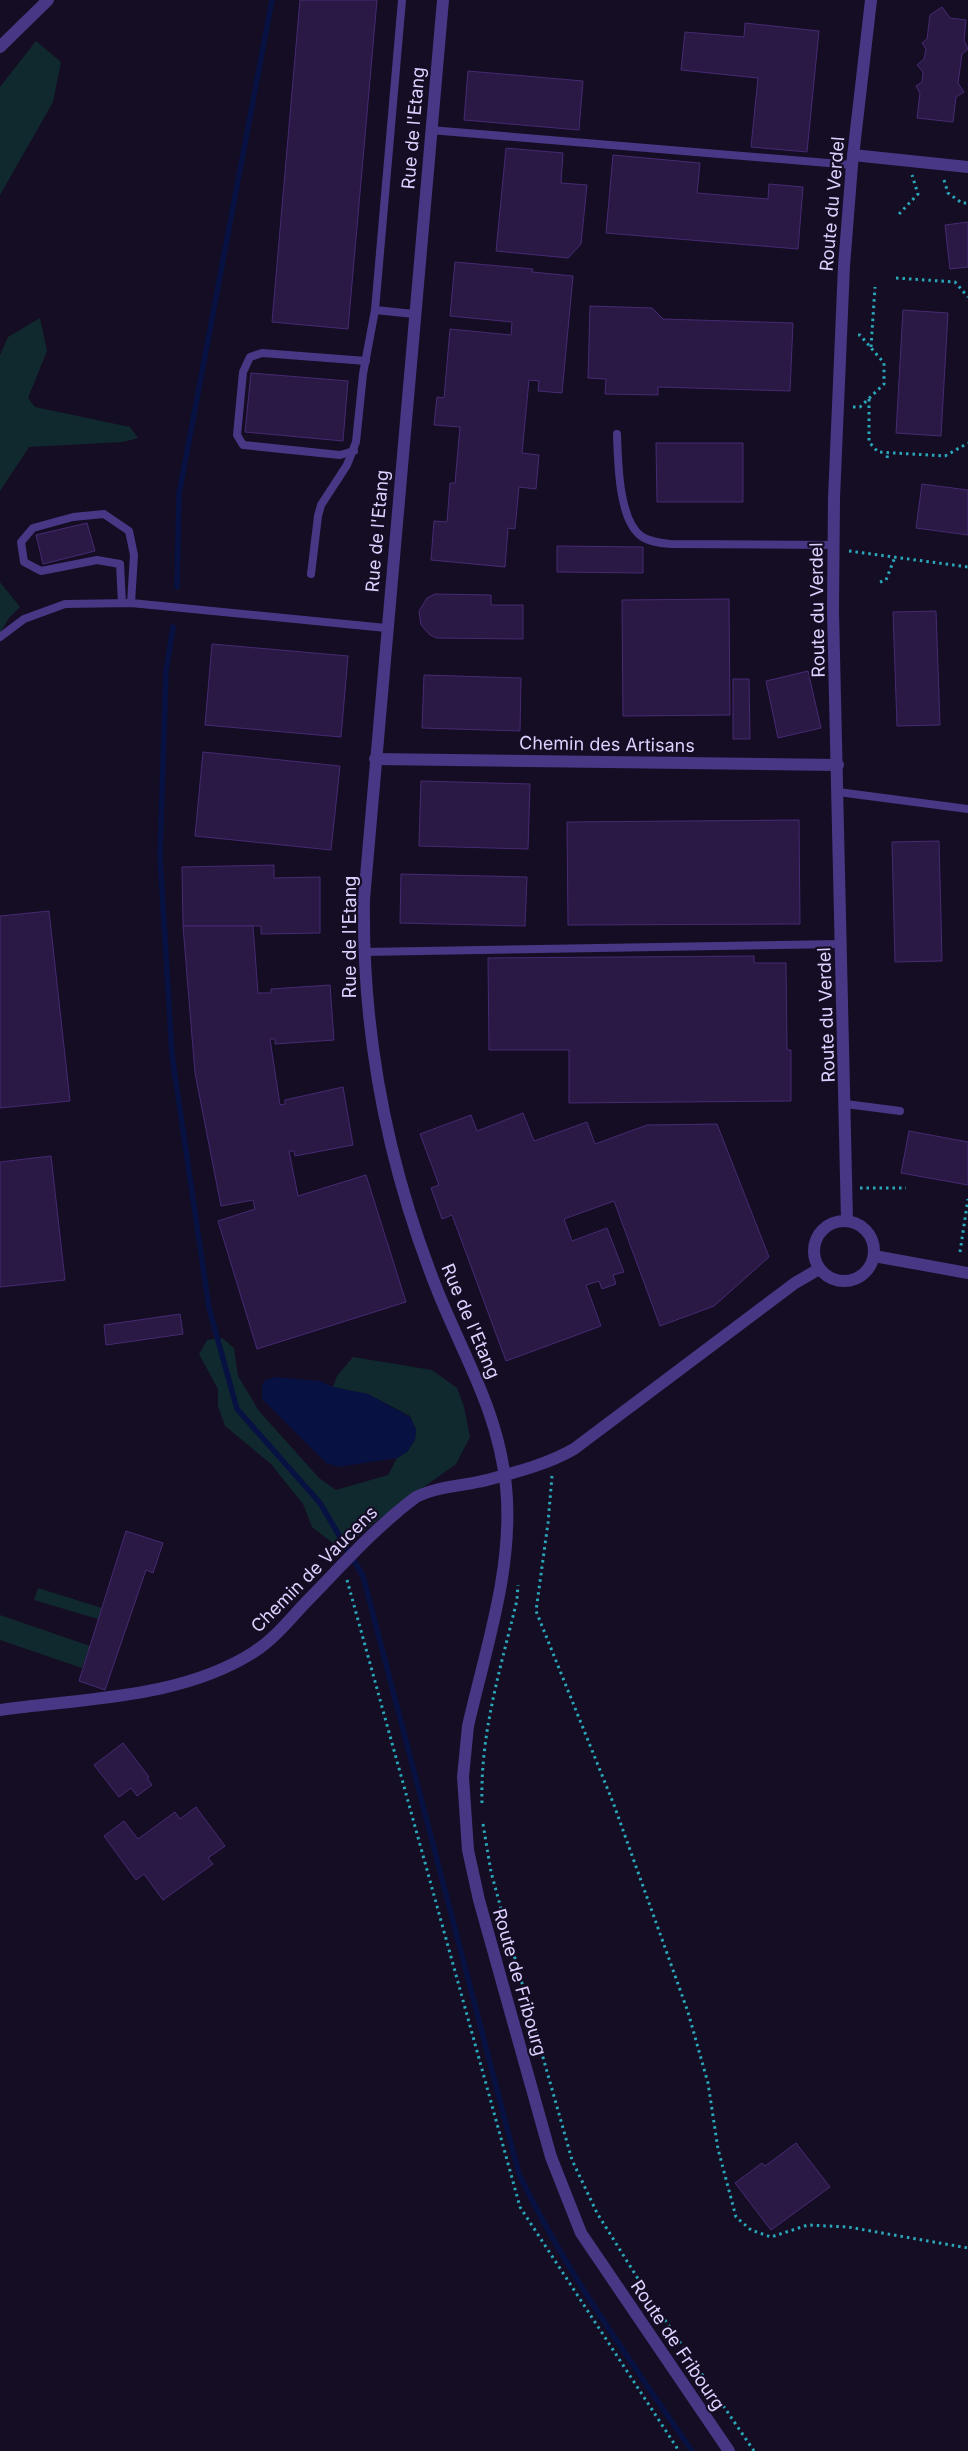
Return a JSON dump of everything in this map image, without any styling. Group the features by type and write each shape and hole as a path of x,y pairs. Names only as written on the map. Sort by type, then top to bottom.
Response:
{"street":[{"path":"0,47 48,0"},
{"name":"Rue de l'Etang","path":"443,0 386,628 364,899 363,952 372,1049 380,1098 402,1188 438,1294 471,1364 491,1416 504,1475"},
{"name":"Route du Verdel","path":"847,1221 848,1190 841,944 834,545 841,316 852,160 871,0"},
{"path":"852,160 907,160 968,167"},
{"name":"Chemin des Artisans","path":"375,759 838,765"},
{"path":"847,1221 865,1229 874,1246 874,1256 866,1272 851,1281 833,1280 819,1269 815,1260 816,1240 828,1225 847,1221"},
{"path":"874,1256 968,1273"},
{"path":"504,1475 553,1460 582,1444 795,1283 819,1269"},
{"name":"Chemin de Vaucens","path":"0,1710 88,1701 185,1682 224,1669 255,1651 279,1630 360,1546 394,1514 426,1492 504,1475"},
{"name":"Route de Fribourg","path":"504,1475 508,1518 504,1568 468,1726 464,1752 464,1822 472,1872 551,2157 581,2233 729,2451"}],"lane":[{"path":"311,574 321,505 354,451 375,310 402,0"},
{"path":"430,130 852,160"},
{"path":"375,310 414,314"},
{"path":"354,451 340,455 244,444 237,435 243,372 250,357 262,353 366,361"},
{"path":"617,434 618,466 626,511 639,534 647,539 671,544 834,545"},
{"path":"122,603 120,564 97,560 41,571 24,562 21,542 33,528 73,517 104,514 129,531 134,555 131,603"},
{"path":"0,636 24,619 64,604 131,603 386,628"},
{"path":"838,792 968,809"},
{"path":"363,952 841,944"},
{"path":"846,1104 900,1111"}],"path":[{"path":"899,214 918,194 907,160"},
{"path":"940,163 948,193 962,203 968,203"},
{"path":"896,278 955,282 968,297"},
{"path":"871,348 875,287"},
{"path":"853,407 860,407 884,384 884,363 860,335 855,335"},
{"path":"869,399 869,442 878,452 944,456 968,442"},
{"path":"887,458 888,453"},
{"path":"849,551 968,567"},
{"path":"880,582 886,580 895,557"},
{"path":"848,1190 906,1188"},
{"path":"960,1252 968,1199"},
{"path":"553,1460 548,1523 536,1611 614,1805 688,2012 708,2083 718,2149 736,2217 751,2230 771,2237 808,2225 848,2227 968,2248"},
{"path":"343,1564 520,2207 679,2451"},
{"path":"482,1809 482,1771 487,1723 517,1600 518,1581"},
{"path":"483,1818 491,1872 572,2160 597,2213 645,2291 754,2451"}],"green space":[{"path":"36,41 61,62 53,102 0,195 0,87"},
{"path":"40,318 47,351 28,398 35,407 130,427 138,438 123,442 29,447 0,491 0,355 8,337"},
{"path":"0,582 20,607 9,618 0,633"},
{"path":"222,1338 234,1348 238,1376 259,1411 319,1478 336,1490 388,1475 397,1458 407,1452 415,1440 416,1429 410,1416 368,1394 333,1387 337,1376 353,1357 432,1370 457,1388 464,1407 470,1437 456,1464 375,1522 342,1550 312,1527 303,1504 271,1464 225,1426 218,1406 218,1389 199,1354 207,1340"},
{"path":"38,1588 102,1608 98,1619 34,1600"},
{"path":"0,1615 90,1646 82,1668 0,1640"}],"shaded area":[{"path":"275,1377 320,1381 333,1387 368,1394 410,1417 416,1429 415,1440 407,1452 397,1458 338,1467 326,1463 262,1399 262,1385 265,1380"}],"building":[{"path":"300,0 377,0 348,329 272,322"},
{"path":"942,7 950,18 966,20 964,40 968,49 962,54 958,83 964,92 956,97 953,122 917,118 920,93 916,86 922,82 923,72 917,65 924,59 926,49 922,43 927,39 930,15"},
{"path":"745,23 819,31 807,152 751,147 758,78 681,70 685,32 744,37"},
{"path":"468,71 583,81 579,130 464,120"},
{"path":"506,148 563,153 561,183 587,185 581,244 568,258 496,251"},
{"path":"613,155 700,163 697,193 768,199 769,184 803,187 798,249 606,233"},
{"path":"968,222 968,267 950,269 945,225"},
{"path":"455,262 533,269 532,272 573,276 562,393 538,391 539,381 529,380 522,453 539,455 536,489 519,487 515,529 508,528 505,567 431,560 434,521 447,522 450,483 455,483 460,427 434,425 437,397 444,398 450,329 511,335 512,322 450,316"},
{"path":"590,306 652,308 663,319 793,323 790,391 658,387 658,395 605,394 606,379 588,378"},
{"path":"903,310 948,313 941,436 896,433"},
{"path":"251,373 348,381 343,441 245,432"},
{"path":"656,443 743,443 743,502 657,502"},
{"path":"922,484 968,490 968,535 916,528"},
{"path":"87,523 95,551 43,564 36,535"},
{"path":"557,546 643,547 643,573 557,572"},
{"path":"435,594 491,595 491,605 523,605 523,639 437,638 430,635 421,625 419,611 427,598"},
{"path":"729,599 730,715 623,716 622,600"},
{"path":"936,611 940,725 897,726 893,612"},
{"path":"212,644 348,656 341,737 205,725"},
{"path":"808,671 821,728 778,738 766,681"},
{"path":"424,675 521,678 520,731 422,728"},
{"path":"733,679 749,679 750,739 733,739"},
{"path":"203,752 340,766 331,850 195,836"},
{"path":"421,781 530,784 528,849 419,846"},
{"path":"799,820 800,924 568,925 567,822"},
{"path":"939,841 942,961 895,962 892,842"},
{"path":"274,865 274,878 320,877 320,933 261,934 261,926 183,926 182,867"},
{"path":"401,874 527,877 525,926 400,923"},
{"path":"49,911 70,1101 0,1108 0,916"},
{"path":"183,926 253,926 258,993 271,993 271,989 330,985 334,1040 275,1044 275,1039 270,1039 280,1105 285,1104 285,1100 343,1087 353,1145 295,1156 294,1151 289,1151 298,1196 366,1175 406,1302 257,1349 218,1221 255,1209 253,1200 221,1206 195,1073"},
{"path":"754,956 754,963 786,963 787,1050 791,1050 791,1101 569,1103 569,1050 489,1050 488,958"},
{"path":"523,1113 534,1141 587,1122 595,1144 647,1125 717,1124 769,1257 714,1306 660,1326 614,1201 564,1219 572,1241 607,1228 624,1272 613,1275 616,1284 602,1289 599,1281 586,1285 601,1326 506,1361 452,1215 442,1219 431,1188 439,1185 420,1134 471,1115 477,1131"},
{"path":"909,1131 968,1142 968,1185 901,1173"},
{"path":"51,1156 65,1280 0,1287 0,1162"},
{"path":"180,1314 183,1334 106,1345 104,1325"},
{"path":"126,1531 163,1543 153,1573 146,1570 105,1690 79,1681"},
{"path":"123,1743 149,1777 147,1778 152,1785 137,1796 131,1788 119,1797 94,1765"},
{"path":"196,1807 225,1846 208,1858 213,1864 163,1900 144,1874 136,1880 104,1836 124,1821 138,1839 175,1812 180,1819"},
{"path":"796,2143 830,2187 771,2230 735,2183 762,2163 765,2166"}],"waterway":[{"path":"177,587 179,494 272,0"},
{"path":"173,627 166,671 160,856 172,1055 209,1308 237,1409 320,1503 363,1576 519,2174 537,2210 578,2281 692,2451"}]}
